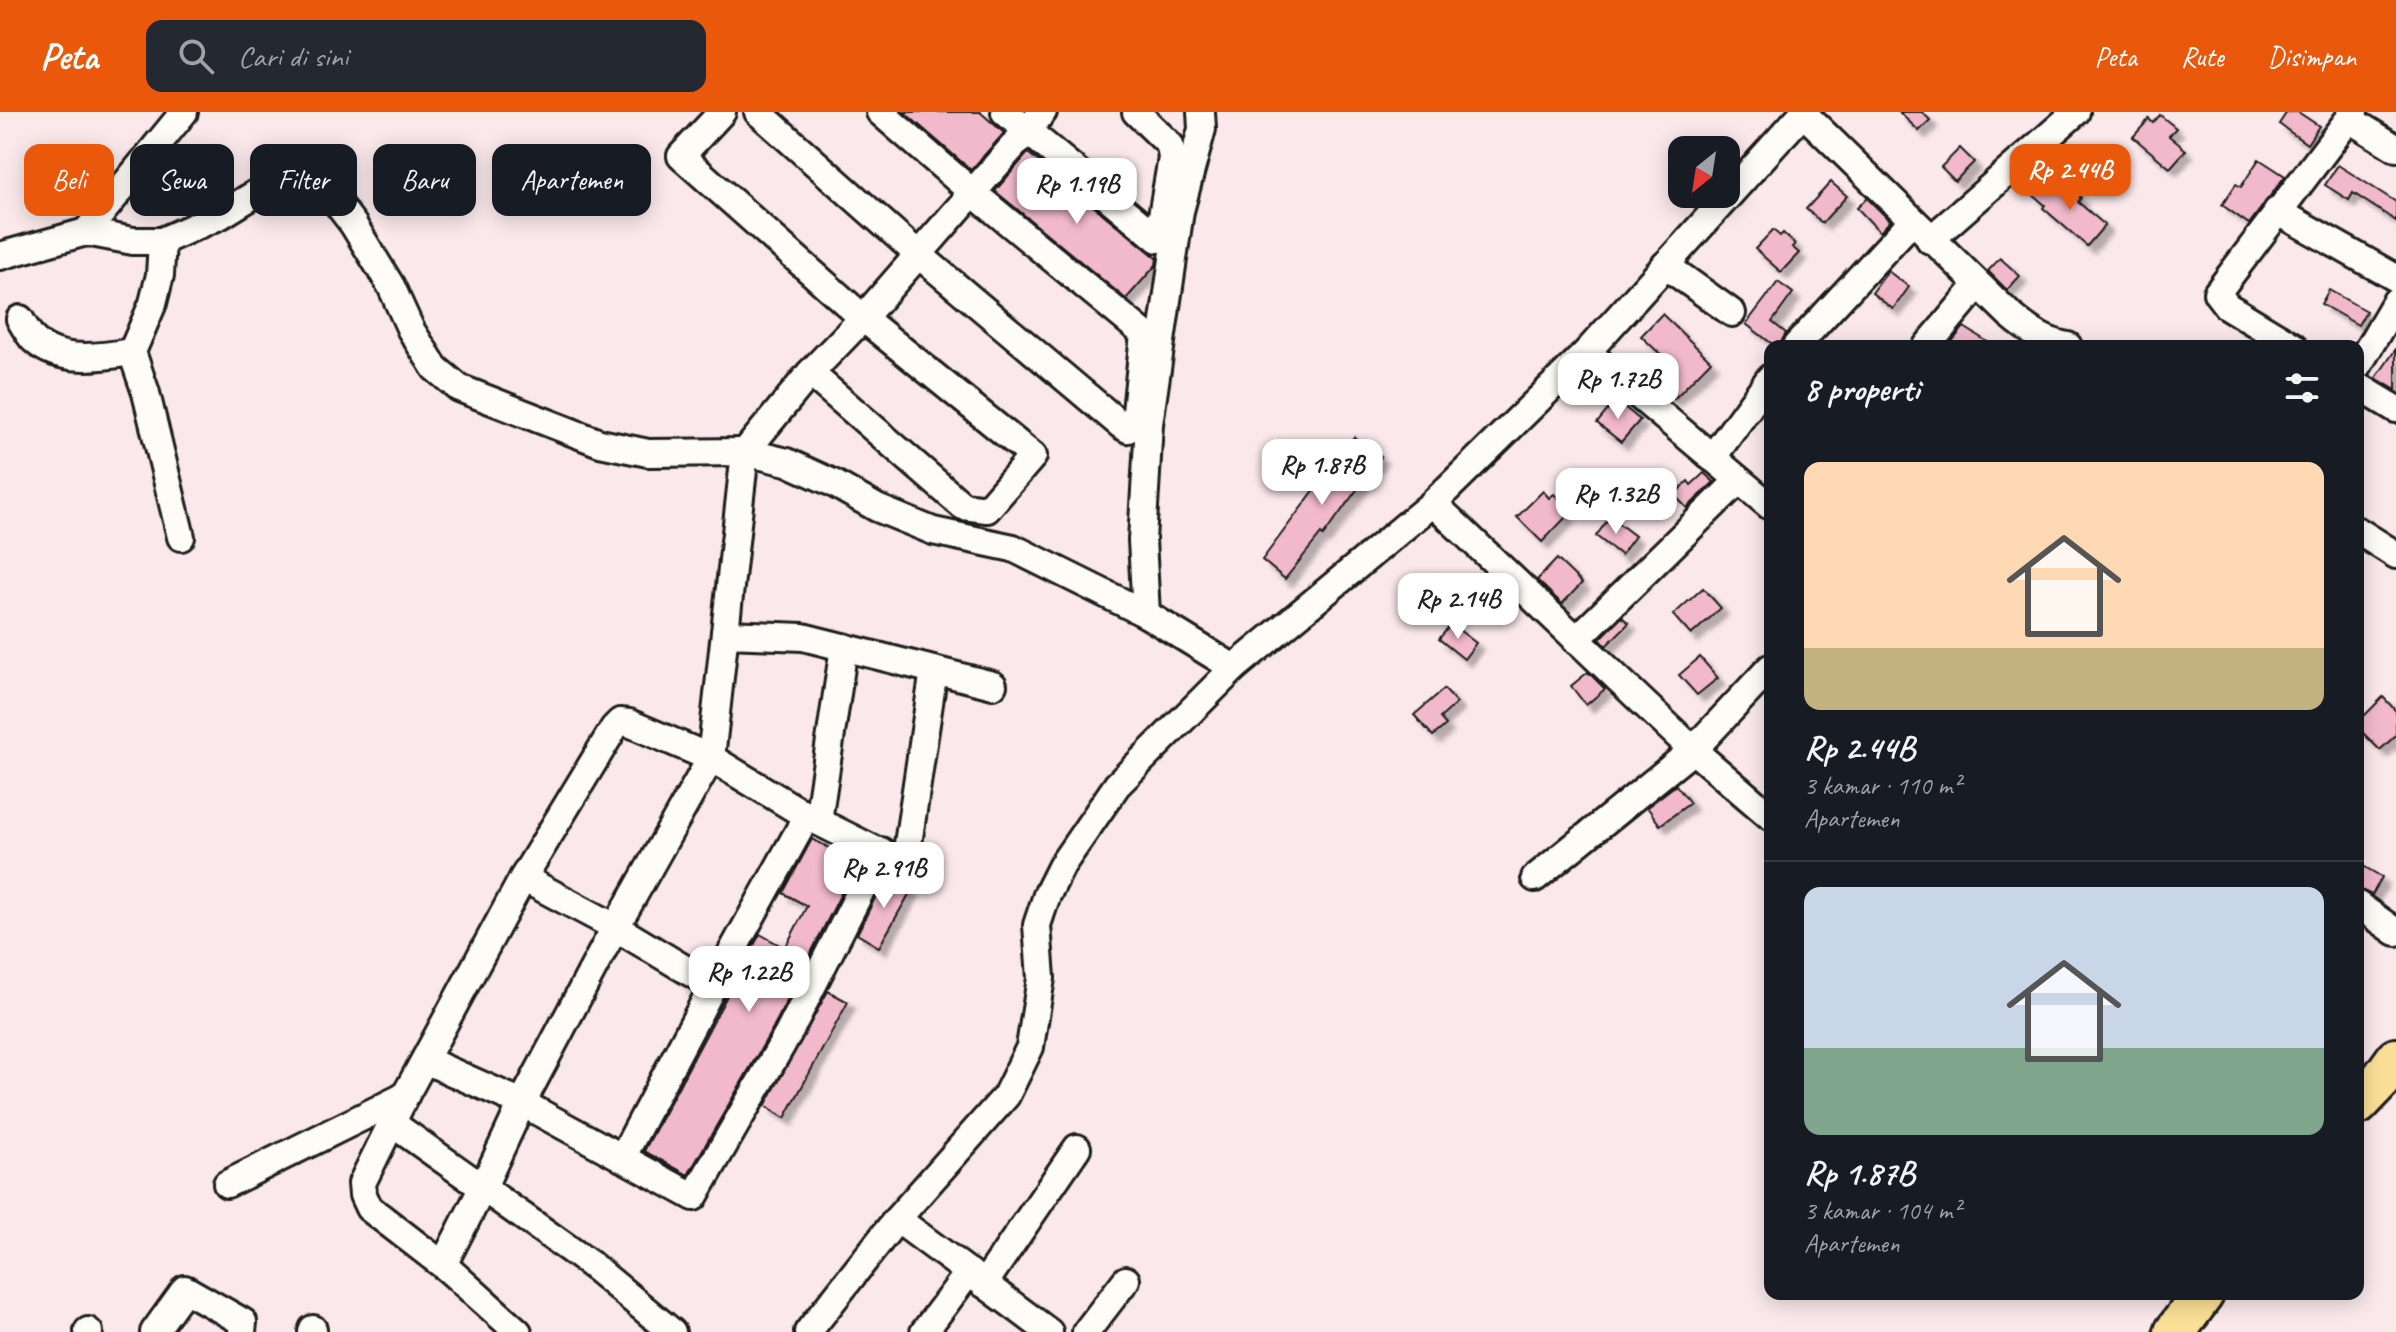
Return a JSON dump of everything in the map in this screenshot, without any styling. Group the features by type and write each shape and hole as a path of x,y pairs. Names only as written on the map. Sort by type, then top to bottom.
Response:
{"main road":[{"path":"2364,1098 2396,1059"},
{"path":"2175,1332 2199,1300"}],"street":[{"path":"86,232 184,112"},
{"path":"722,112 681,156 863,318 1033,456 987,509 963,506 810,373"},
{"path":"758,112 919,255 1128,429 1136,412 1144,334 1172,158 1170,145 1146,117"},
{"path":"880,112 1144,334"},
{"path":"1005,112 1036,122 1158,239"},
{"path":"1146,614 1142,540 1149,424 1180,211 1202,129 1201,112"},
{"path":"1930,240 2076,112"},
{"path":"808,1332 897,1219 1006,1096 1030,1047 1041,978 1037,925 1047,895 1062,865 1117,785 1234,668 1433,503 1587,352 1803,113 1978,285 2032,333 2045,340"},
{"path":"2283,340 2227,306 2217,293 2351,115 2396,148"},
{"path":"448,1269 445,1261 522,1103 615,927 711,758 745,452 810,373 863,318 1036,122"},
{"path":"0,256 86,232 133,241 162,241 221,215 260,191 290,182 313,180 329,193 353,224 435,368 459,388 600,443 648,453 745,452 787,462 877,508 933,531 1013,548 1146,614 1234,668"},
{"path":"2277,211 2396,278"},
{"path":"1802,340 1912,221"},
{"path":"162,241 160,275 153,303 132,352 146,393 181,537"},
{"path":"1665,265 1732,313"},
{"path":"1932,340 1978,285"},
{"path":"2364,356 2396,301"},
{"path":"20,319 33,340 53,352 79,357 132,352"},
{"path":"1587,352 1764,501"},
{"path":"1712,458 1764,386"},
{"path":"2364,390 2396,409"},
{"path":"1576,640 1738,481"},
{"path":"1433,503 1693,750 1764,811"},
{"path":"2364,535 2396,555"},
{"path":"725,634 803,637 993,685"},
{"path":"622,1158 713,986 812,818 844,647"},
{"path":"518,1332 448,1269 369,1208 362,1183 405,1096 523,878 614,728 620,722 629,723 711,758 812,818 915,870 934,670"},
{"path":"1535,878 1693,750 1764,674"},
{"path":"425,1060 522,1103 694,1197 788,1034 881,851"},
{"path":"523,878 615,927 713,986"},
{"path":"2364,909 2396,932"},
{"path":"227,1184 405,1096"},
{"path":"393,1124 590,1264 672,1332"},
{"path":"924,1332 976,1278 1077,1148"},
{"path":"897,1219 1046,1331"},
{"path":"1086,1332 1126,1280"},
{"path":"154,1332 185,1289 243,1322 242,1332"}],"building":[{"path":"904,112 980,112 1004,133 971,170"},
{"path":"1899,112 1922,112 1930,120 1919,131"},
{"path":"2287,112 2298,112 2319,126 2307,144 2279,124"},
{"path":"2160,115 2176,128 2169,136 2186,150 2170,168 2133,137 2149,119 2153,123"},
{"path":"1960,148 1974,162 1955,181 1941,167"},
{"path":"1028,153 1157,258 1156,265 1126,299 995,191"},
{"path":"2259,159 2285,176 2249,224 2222,205 2236,184 2241,187"},
{"path":"2338,165 2396,202 2396,221 2353,193 2349,200 2325,185"},
{"path":"2045,181 2056,191 2063,183 2081,198 2078,202 2105,225 2087,246 2043,208 2045,205 2033,195"},
{"path":"1831,182 1847,196 1822,223 1806,209"},
{"path":"1867,198 1890,221 1880,232 1857,208"},
{"path":"1773,230 1780,236 1783,233 1795,244 1792,247 1799,253 1781,272 1755,249"},
{"path":"2000,258 2020,276 2007,290 1988,271"},
{"path":"1888,271 1909,287 1893,309 1872,293"},
{"path":"1778,282 1793,293 1772,322 1786,333 1783,340 1767,340 1746,324"},
{"path":"2329,290 2366,311 2358,325 2321,304"},
{"path":"1662,314 1711,361 1674,399 1661,389 1676,369 1641,336"},
{"path":"1964,327 1985,340 1953,340"},
{"path":"2396,349 2396,390 2376,378"},
{"path":"1616,400 1640,420 1621,442 1597,423"},
{"path":"1354,437 1381,457 1323,536 1321,534 1285,579 1262,560"},
{"path":"1704,473 1714,482 1687,508 1674,495 1688,481 1691,485"},
{"path":"1543,491 1549,498 1554,494 1565,505 1561,509 1568,515 1542,542 1517,517"},
{"path":"1610,517 1635,536 1621,555 1596,536"},
{"path":"1557,559 1582,583 1562,604 1537,580"},
{"path":"1437,574 1454,590 1438,608 1420,592"},
{"path":"1703,588 1721,608 1691,635 1673,615"},
{"path":"1622,617 1629,623 1606,646 1600,639"},
{"path":"1451,624 1476,643 1464,659 1439,639"},
{"path":"1700,657 1718,678 1697,695 1679,675"},
{"path":"1588,672 1605,689 1586,705 1571,686"},
{"path":"1444,689 1457,703 1440,718 1446,725 1433,736 1414,715"},
{"path":"2383,697 2396,711 2396,735 2380,750 2364,734 2364,716"},
{"path":"1676,785 1690,803 1660,825 1647,807"},
{"path":"812,839 857,862 774,1026 688,1175 644,1151 760,934 785,948 807,906 783,893"},
{"path":"2364,866 2382,877 2372,895 2364,892"},
{"path":"887,874 912,889 879,947 857,934"},
{"path":"828,991 848,1002 785,1118 765,1106"}]}
